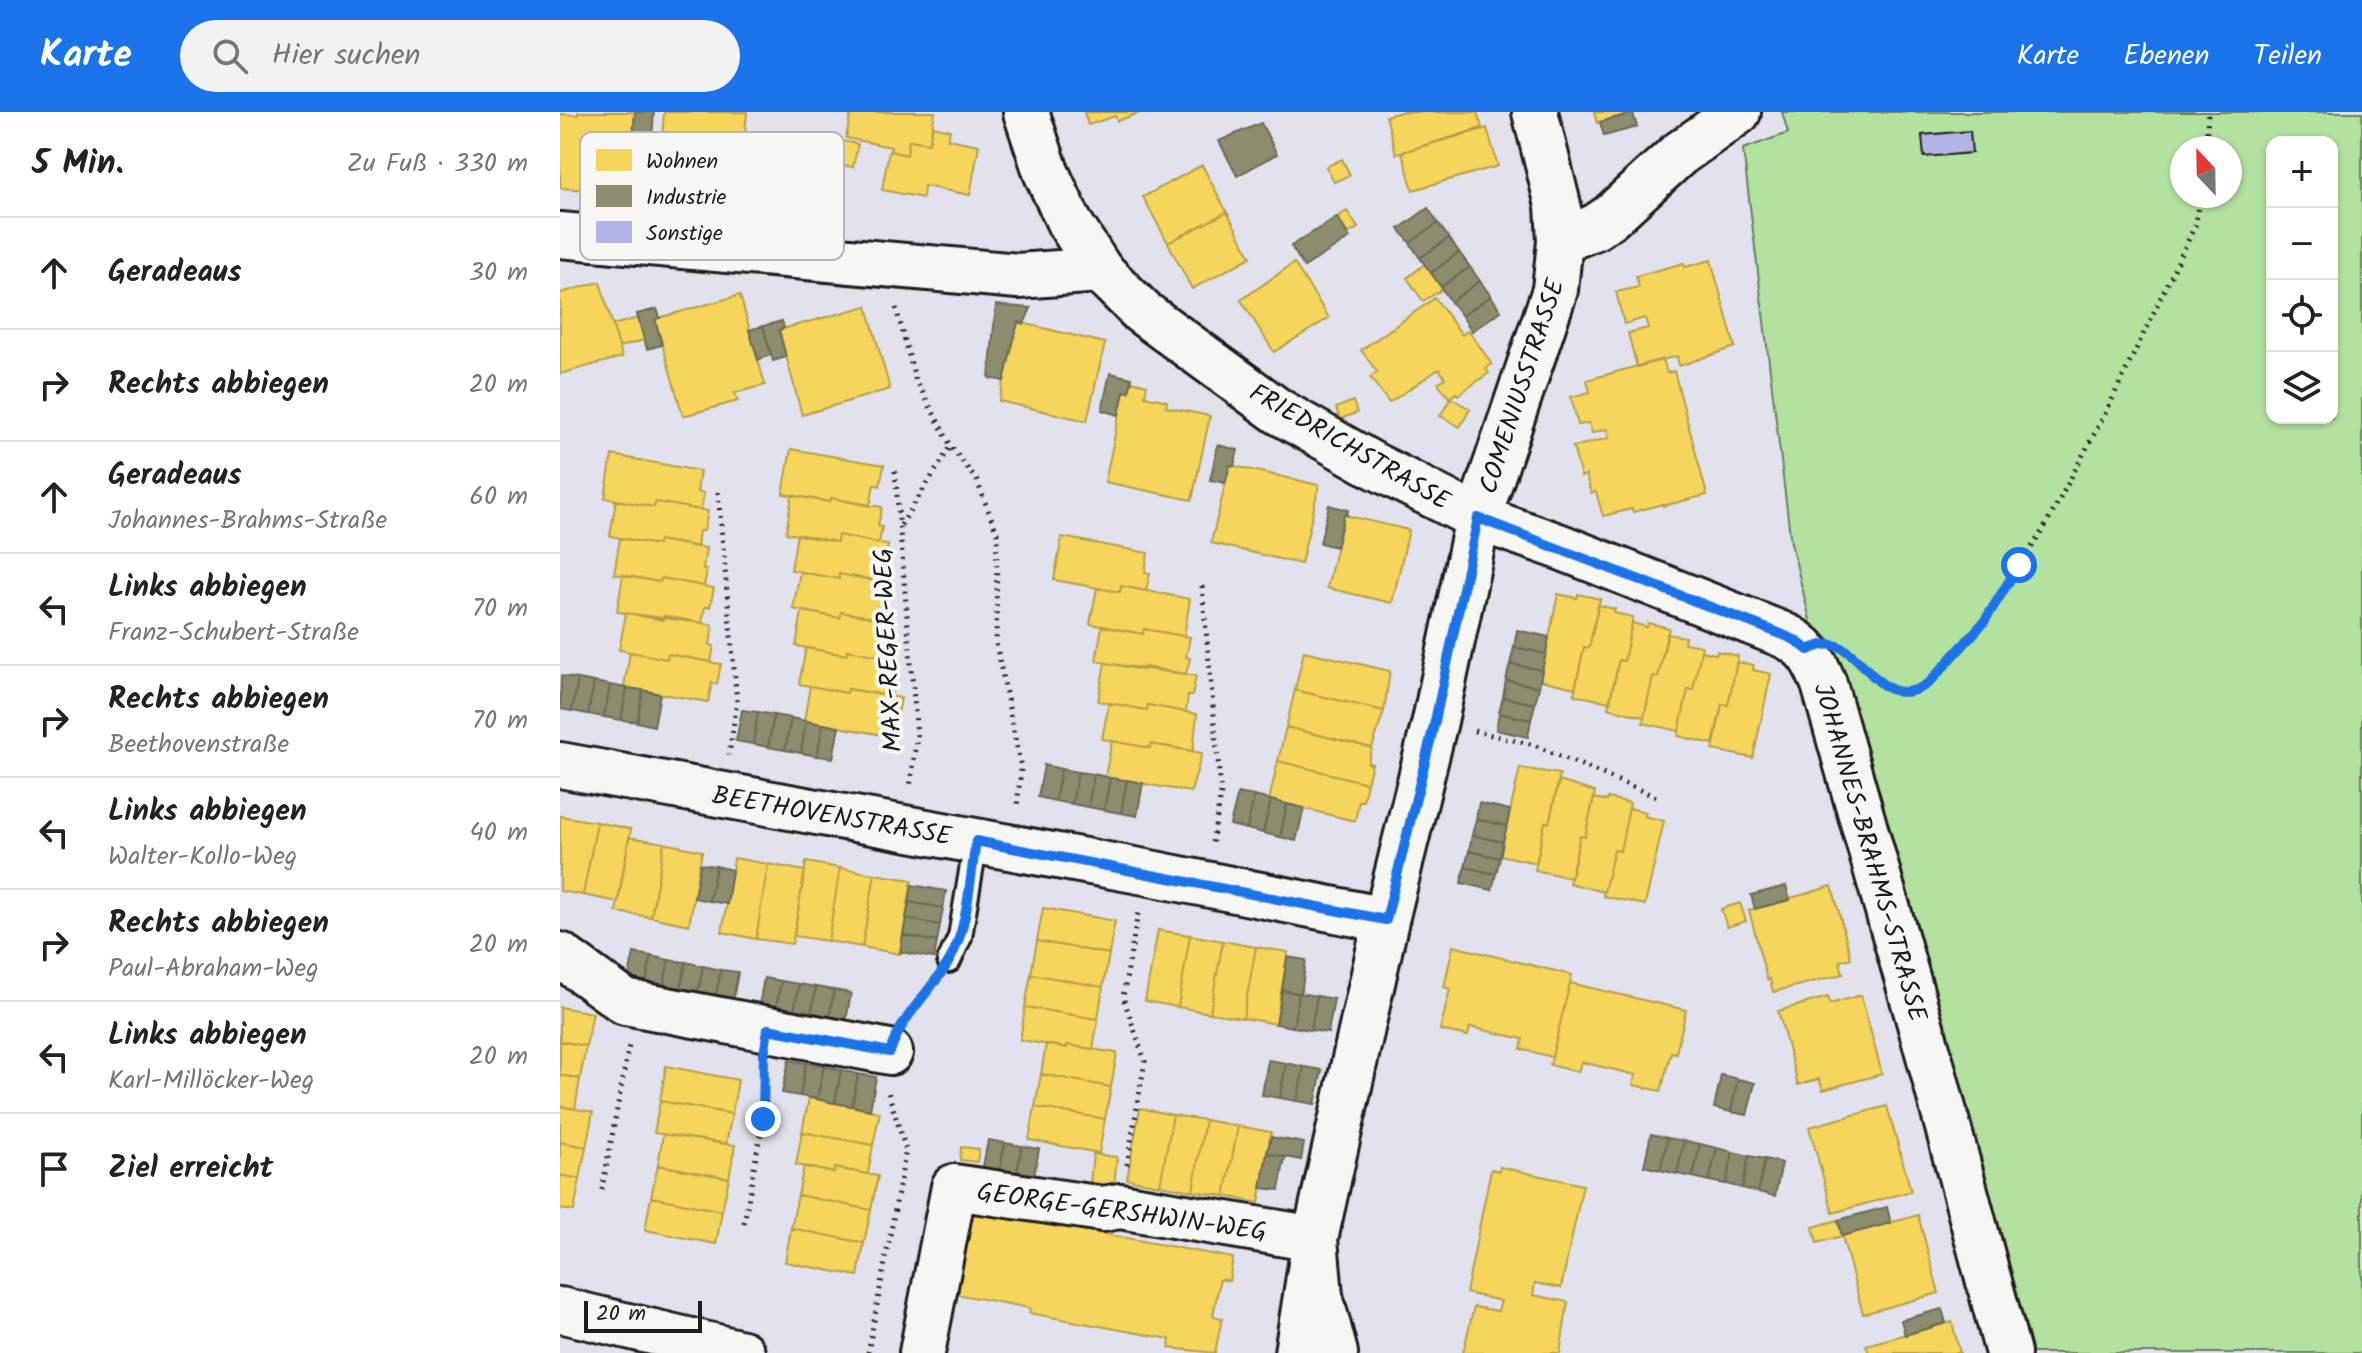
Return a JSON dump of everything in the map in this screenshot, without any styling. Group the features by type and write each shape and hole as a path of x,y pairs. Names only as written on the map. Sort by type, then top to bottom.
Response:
{"street":[{"name":"FRIEDRICHSTRASSE","path":"1026,112 1046,172 1069,222 1100,270 1142,312 1278,411 1373,465 1478,518"},
{"name":"COMENIUSSTRASSE","path":"1315,1239 1386,920 1435,721 1478,518 1547,318 1557,278 1560,241 1558,205 1535,112"},
{"path":"1560,241 1595,227 1610,217 1679,154 1738,112"},
{"path":"560,235 580,237"},
{"path":"838,260 1018,276 1100,270"},
{"name":"JOHANNES-BRAHMS-STRASSE","path":"1478,518 1781,634 1808,650 1824,684 1928,1052 2008,1353"},
{"name":"BEETHOVENSTRASSE","path":"560,765 1145,872 1386,920"},
{"path":"560,955 625,1002 890,1052"},
{"name":"GEORGE-GERSHWIN-WEG","path":"922,1353 954,1187 1103,1209 1120,1206 1315,1239"},
{"path":"1297,1353 1315,1239"},
{"path":"1315,1239 1320,1296 1335,1353"},
{"path":"560,1310 742,1353"}],"lane":[{"path":"949,961 993,844"}],"path":[{"path":"2207,136 2208,112"},
{"path":"1808,650 1830,644 1843,648 1881,683 1896,692 1912,691 1930,682 1984,622 2046,525 2109,406 2195,226 2199,208"},
{"path":"893,265 891,284 915,378 951,446 977,481 997,533 996,643 1021,768 993,844"},
{"path":"901,525 951,446"},
{"name":"MAX-REGER-WEG","path":"895,471 917,736 904,828"},
{"path":"718,492 737,702 722,795"},
{"path":"1202,586 1221,793 1205,884"},
{"path":"1435,721 1534,745 1661,799"},
{"path":"1120,1206 1145,1061 1123,997 1145,872"},
{"path":"868,1353 906,1150 885,1080 890,1052 896,1034 949,961"},
{"path":"602,1190 637,1005"},
{"path":"744,1223 763,1119 764,1055 768,1029"}],"green space":[{"path":"1782,112 2362,112 2362,1353 2021,1353 1868,770 1810,620 1791,543 1743,149 1788,133"}],"building: Wohnen":[{"path":"578,112 635,112 634,132 580,132 580,189 560,188 560,114 578,115"},
{"path":"664,112 747,112 745,132 663,132"},
{"path":"851,112 935,112 929,143 909,140 907,155 890,151 891,147 846,138"},
{"path":"1084,112 1142,112 1117,121 1115,116 1088,125"},
{"path":"1401,112 1477,112 1482,128 1396,154 1386,116"},
{"path":"1594,112 1635,112 1597,123"},
{"path":"933,126 950,130 948,139 979,145 970,195 924,186 923,198 882,190 889,151 907,155 909,140 929,143"},
{"path":"1487,128 1498,166 1413,190 1402,152"},
{"path":"844,141 858,144 853,167 844,166"},
{"path":"1342,159 1350,175 1334,182 1326,167"},
{"path":"1202,165 1227,212 1168,243 1143,197"},
{"path":"1347,211 1358,228 1348,234 1337,217"},
{"path":"1227,212 1251,257 1192,289 1168,243"},
{"path":"1711,260 1735,347 1679,366 1677,356 1637,367 1628,333 1648,328 1645,318 1624,324 1616,292 1639,287 1636,276 1684,263 1685,267"},
{"path":"1294,263 1329,318 1274,352 1241,300"},
{"path":"1425,264 1443,289 1423,301 1407,278"},
{"path":"600,282 622,357 560,374 560,293"},
{"path":"740,295 765,385 735,393 738,401 683,416 655,319"},
{"path":"1435,298 1462,335 1468,330 1492,364 1486,369 1489,373 1449,398 1438,383 1445,378 1439,369 1389,403 1370,377 1377,372 1361,350"},
{"path":"867,306 890,389 802,415 779,330"},
{"path":"638,318 644,340 619,347 613,325"},
{"path":"1018,322 1105,343 1087,421 999,401"},
{"path":"1663,359 1667,373 1674,371 1707,495 1603,516 1596,492 1591,493 1586,475 1581,477 1573,447 1609,438 1607,429 1592,433 1589,423 1578,425 1571,397 1590,392 1587,380"},
{"path":"1132,381 1147,385 1145,396 1167,401 1166,407 1210,416 1192,500 1105,482 1124,391 1129,392"},
{"path":"1451,398 1470,409 1460,427 1440,416"},
{"path":"1353,401 1357,413 1340,419 1336,408"},
{"path":"791,449 884,465 880,486 874,484 870,506 831,498 830,502 783,494"},
{"path":"612,455 700,471 697,492 704,493 701,510 656,502 654,507 605,498"},
{"path":"1230,465 1319,485 1301,564 1211,543"},
{"path":"792,495 882,507 878,526 882,527 879,543 838,535 837,542 786,533"},
{"path":"616,500 654,507 656,502 708,511 704,531 699,531 697,547 659,540 658,545 610,536"},
{"path":"1344,515 1409,530 1392,603 1327,588"},
{"path":"797,534 837,542 838,535 888,545 884,565 879,565 876,581 839,574 839,579 791,570"},
{"path":"1062,537 1148,553 1145,572 1150,573 1146,591 1121,586 1120,592 1054,580"},
{"path":"620,538 658,545 659,540 706,548 704,586 614,574"},
{"path":"800,572 839,579 839,574 885,582 882,601 887,602 883,619 841,612 840,618 793,609"},
{"path":"623,575 660,582 661,578 714,588 710,607 705,607 702,623 617,612"},
{"path":"1121,586 1190,599 1184,636 1144,629 1143,634 1090,624 1097,588 1120,592"},
{"path":"1558,594 1600,599 1589,648 1584,647 1575,688 1540,680"},
{"path":"1598,605 1633,617 1624,661 1619,660 1610,702 1574,695 1584,647 1589,648"},
{"path":"802,611 840,618 841,612 893,621 889,643 884,642 881,656 847,650 846,655 796,646"},
{"path":"626,613 713,625 711,662 668,654 667,659 619,650"},
{"path":"1632,623 1669,628 1658,677 1653,676 1644,717 1608,708 1619,660 1624,661"},
{"path":"1102,626 1143,634 1144,629 1190,637 1186,674 1096,661"},
{"path":"1667,634 1685,637 1684,643 1702,646 1693,690 1688,689 1679,731 1643,723 1653,676 1658,677"},
{"path":"806,648 846,655 847,650 892,658 888,678 894,679 891,696 848,689 847,693 799,684"},
{"path":"1304,651 1390,671 1384,711 1295,690"},
{"path":"1701,651 1738,656 1728,705 1722,704 1713,744 1678,736 1688,689 1693,690"},
{"path":"630,652 667,659 668,654 721,664 717,684 712,683 708,702 624,687"},
{"path":"1737,662 1754,665 1753,670 1771,674 1753,758 1713,750 1722,704 1728,705"},
{"path":"1105,663 1196,676 1186,712 1148,705 1147,710 1098,701"},
{"path":"810,686 901,698 897,719 892,718 889,736 804,721"},
{"path":"1295,690 1384,711 1372,748 1286,727"},
{"path":"1109,703 1147,710 1148,705 1197,714 1193,751 1151,744 1150,748 1102,739"},
{"path":"1286,727 1372,748 1367,783 1278,761"},
{"path":"1112,741 1202,753 1191,792 1105,777"},
{"path":"1278,761 1367,783 1355,821 1269,800"},
{"path":"1520,768 1560,774 1536,863 1500,855"},
{"path":"1559,781 1595,792 1585,837 1580,836 1571,878 1535,870 1545,822 1549,823"},
{"path":"1594,798 1630,803 1620,851 1614,850 1604,892 1569,883 1580,836 1585,837"},
{"path":"1629,808 1664,821 1645,905 1603,896 1614,850 1620,851"},
{"path":"560,816 597,822 583,895 560,891"},
{"path":"597,822 631,829 618,902 583,895"},
{"path":"629,837 664,843 651,917 616,912"},
{"path":"664,843 702,851 689,925 651,917"},
{"path":"734,858 768,864 756,939 722,932"},
{"path":"806,862 840,868 828,941 794,936"},
{"path":"768,864 805,871 792,944 756,939"},
{"path":"840,868 875,874 862,947 828,941"},
{"path":"875,874 912,880 900,954 862,947"},
{"path":"1832,886 1851,958 1840,961 1843,974 1773,992 1749,910"},
{"path":"1740,903 1746,921 1727,927 1721,909"},
{"path":"1043,908 1115,921 1109,954 1037,941"},
{"path":"1158,930 1190,935 1178,1007 1145,1001"},
{"path":"1190,935 1223,941 1210,1013 1178,1007"},
{"path":"1037,941 1109,954 1103,987 1031,974"},
{"path":"1223,941 1256,947 1243,1018 1210,1013"},
{"path":"1453,946 1572,975 1552,1057 1521,1049 1523,1039 1470,1027 1468,1036 1440,1030 1450,989 1444,987"},
{"path":"1256,947 1288,952 1276,1024 1243,1018"},
{"path":"1031,974 1103,987 1098,1019 1025,1007"},
{"path":"1570,983 1686,1010 1676,1053 1671,1052 1661,1091 1633,1085 1636,1075 1581,1062 1578,1072 1550,1065"},
{"path":"1861,995 1882,1074 1823,1090 1819,1079 1798,1085 1778,1011 1828,997 1830,1004"},
{"path":"560,1007 593,1013 586,1046 560,1041"},
{"path":"1025,1007 1098,1019 1093,1049 1020,1040"},
{"path":"560,1041 586,1046 580,1079 560,1075"},
{"path":"1046,1044 1117,1053 1111,1087 1041,1074"},
{"path":"666,1066 738,1080 732,1114 660,1101"},
{"path":"1041,1074 1111,1087 1105,1119 1035,1107"},
{"path":"560,1075 580,1079 575,1109 560,1106"},
{"path":"809,1098 880,1112 873,1145 802,1132"},
{"path":"660,1101 732,1114 726,1144 654,1133"},
{"path":"560,1106 593,1112 586,1147 560,1142"},
{"path":"1887,1106 1911,1191 1833,1213 1809,1127"},
{"path":"1035,1107 1105,1119 1099,1153 1029,1140"},
{"path":"1140,1108 1173,1115 1160,1185 1127,1179"},
{"path":"1173,1115 1205,1120 1193,1191 1160,1185"},
{"path":"1205,1120 1238,1126 1225,1196 1193,1191"},
{"path":"1238,1126 1271,1132 1259,1203 1225,1196"},
{"path":"802,1132 873,1145 868,1174 835,1168 834,1173 796,1165"},
{"path":"663,1134 735,1145 729,1178 658,1165"},
{"path":"560,1142 586,1147 580,1179 560,1175"},
{"path":"961,1147 979,1149 977,1162 960,1160"},
{"path":"1093,1154 1117,1157 1114,1186 1090,1183"},
{"path":"658,1165 729,1178 722,1211 651,1197"},
{"path":"804,1166 834,1173 835,1168 878,1176 871,1210 798,1195"},
{"path":"1500,1167 1583,1185 1561,1288 1535,1283 1533,1295 1568,1302 1560,1353 1463,1353 1474,1307 1498,1311 1501,1301 1466,1293 1491,1169 1499,1171"},
{"path":"560,1175 580,1179 574,1211 560,1209"},
{"path":"798,1195 871,1210 864,1243 791,1228"},
{"path":"651,1197 722,1211 716,1244 645,1230"},
{"path":"961,1207 1233,1258 1229,1281 1220,1279 1213,1316 1222,1318 1215,1353 1169,1348 1170,1339 1029,1313 1030,1308 945,1292"},
{"path":"1918,1215 1939,1293 1863,1314 1842,1236"},
{"path":"1838,1220 1842,1236 1817,1243 1813,1227"},
{"path":"791,1228 864,1243 858,1276 785,1262"},
{"path":"1952,1322 1960,1353 1869,1353 1866,1345"}],"building: Industrie":[{"path":"635,112 654,112 652,132 633,132"},
{"path":"1633,113 1637,127 1604,136 1600,122"},
{"path":"1261,123 1277,154 1237,176 1219,141"},
{"path":"1428,208 1438,223 1410,243 1399,229"},
{"path":"1337,217 1350,238 1304,267 1291,246"},
{"path":"1438,223 1449,238 1420,258 1410,243"},
{"path":"1449,238 1459,252 1431,273 1420,258"},
{"path":"1459,252 1470,267 1441,287 1431,273"},
{"path":"1470,267 1480,281 1451,302 1441,287"},
{"path":"1480,281 1491,296 1462,316 1451,302"},
{"path":"1491,296 1501,311 1472,331 1462,316"},
{"path":"996,305 1031,308 1024,324 1018,322 1004,381 989,378"},
{"path":"657,309 660,318 655,319 662,345 647,349 637,314"},
{"path":"782,321 784,328 779,330 786,357 773,361 763,326"},
{"path":"763,326 771,355 758,360 749,330"},
{"path":"1110,373 1132,378 1129,392 1124,391 1119,415 1102,410"},
{"path":"1218,445 1238,450 1225,483 1210,480"},
{"path":"1329,505 1348,510 1336,547 1320,543"},
{"path":"1517,630 1549,637 1546,654 1514,647"},
{"path":"1514,647 1546,654 1542,670 1510,664"},
{"path":"1510,664 1542,670 1539,687 1506,680"},
{"path":"561,676 578,679 572,711 560,709"},
{"path":"578,679 594,682 588,714 572,711"},
{"path":"1506,680 1539,687 1535,704 1503,697"},
{"path":"594,682 610,685 604,717 588,714"},
{"path":"610,685 627,688 621,720 604,717"},
{"path":"627,688 643,690 637,722 621,720"},
{"path":"643,690 660,694 654,726 637,722"},
{"path":"1503,697 1535,704 1531,720 1499,713"},
{"path":"742,710 758,712 753,744 736,741"},
{"path":"758,712 774,715 768,747 753,744"},
{"path":"1499,713 1531,720 1528,737 1496,730"},
{"path":"774,715 791,718 785,750 768,747"},
{"path":"791,718 806,721 801,753 785,750"},
{"path":"806,721 823,724 817,756 801,753"},
{"path":"823,724 839,727 833,758 817,756"},
{"path":"1044,765 1061,769 1055,801 1038,797"},
{"path":"1061,769 1078,772 1072,804 1055,801"},
{"path":"1078,772 1094,774 1088,807 1072,804"},
{"path":"1094,774 1110,778 1104,810 1088,807"},
{"path":"1110,778 1127,780 1121,813 1104,810"},
{"path":"1127,780 1143,783 1137,816 1121,813"},
{"path":"1238,793 1254,796 1247,829 1230,825"},
{"path":"1254,796 1271,800 1263,833 1247,829"},
{"path":"1271,800 1287,804 1280,837 1263,833"},
{"path":"1479,803 1510,810 1507,826 1476,819"},
{"path":"1287,804 1304,808 1296,841 1280,837"},
{"path":"1476,819 1507,826 1503,842 1472,835"},
{"path":"1472,835 1503,842 1500,858 1469,851"},
{"path":"1469,851 1500,858 1496,874 1465,867"},
{"path":"700,864 716,866 709,901 694,898"},
{"path":"716,866 732,870 727,904 709,901"},
{"path":"1465,867 1496,874 1492,890 1461,883"},
{"path":"912,885 946,891 943,908 909,902"},
{"path":"1786,886 1790,900 1755,909 1751,895"},
{"path":"909,902 943,908 940,925 906,919"},
{"path":"906,919 940,925 937,942 903,935"},
{"path":"903,935 937,942 934,958 900,952"},
{"path":"634,953 651,956 645,989 627,986"},
{"path":"651,956 669,960 662,993 645,989"},
{"path":"1287,957 1306,960 1301,994 1282,990"},
{"path":"669,960 686,962 679,996 662,993"},
{"path":"686,962 703,966 697,999 679,996"},
{"path":"703,966 721,970 714,1003 697,999"},
{"path":"721,970 738,972 732,1006 714,1003"},
{"path":"764,978 781,981 775,1014 758,1011"},
{"path":"781,981 799,984 793,1017 775,1014"},
{"path":"799,984 816,987 810,1020 793,1017"},
{"path":"816,987 834,990 828,1024 810,1020"},
{"path":"834,990 851,993 845,1027 828,1024"},
{"path":"1282,990 1299,993 1293,1027 1276,1024"},
{"path":"1299,993 1317,996 1311,1030 1293,1027"},
{"path":"1317,996 1334,999 1328,1033 1311,1030"},
{"path":"789,1060 806,1063 800,1096 782,1093"},
{"path":"1268,1060 1286,1063 1280,1098 1262,1095"},
{"path":"806,1063 824,1066 817,1099 800,1096"},
{"path":"1286,1063 1304,1067 1297,1101 1280,1098"},
{"path":"824,1066 841,1070 835,1103 817,1099"},
{"path":"1304,1067 1322,1070 1315,1104 1297,1101"},
{"path":"841,1070 858,1074 852,1106 835,1103"},
{"path":"858,1074 876,1077 870,1110 852,1106"},
{"path":"1721,1075 1738,1079 1731,1112 1714,1108"},
{"path":"1738,1079 1755,1083 1747,1115 1731,1112"},
{"path":"1651,1134 1668,1138 1660,1170 1644,1166"},
{"path":"1271,1137 1304,1143 1301,1160 1267,1153"},
{"path":"1668,1138 1684,1141 1677,1174 1660,1170"},
{"path":"988,1140 1005,1143 999,1175 982,1172"},
{"path":"1684,1141 1700,1144 1693,1177 1677,1174"},
{"path":"1005,1143 1022,1146 1016,1178 999,1175"},
{"path":"1700,1144 1717,1148 1709,1181 1693,1177"},
{"path":"1022,1146 1039,1149 1033,1181 1016,1178"},
{"path":"1717,1148 1733,1152 1726,1184 1709,1181"},
{"path":"1733,1152 1749,1156 1742,1188 1726,1184"},
{"path":"1267,1153 1285,1157 1279,1190 1261,1188"},
{"path":"1749,1156 1765,1159 1758,1192 1742,1188"},
{"path":"1765,1159 1782,1163 1775,1196 1758,1192"},
{"path":"1887,1207 1891,1223 1842,1236 1838,1220"},
{"path":"1942,1309 1946,1323 1905,1335 1901,1320"}],"building: Sonstige":[{"path":"1970,131 1972,153 1924,157 1922,135"}],"route":[{"path":"763,1119 764,1055 768,1029 890,1052 896,1034 949,961 960,937 976,841 1386,920 1435,721 1478,518 1558,546 1781,634 1808,650 1830,644 1843,648 1881,683 1896,692 1920,689 1930,682 1984,622 2019,565"}]}
